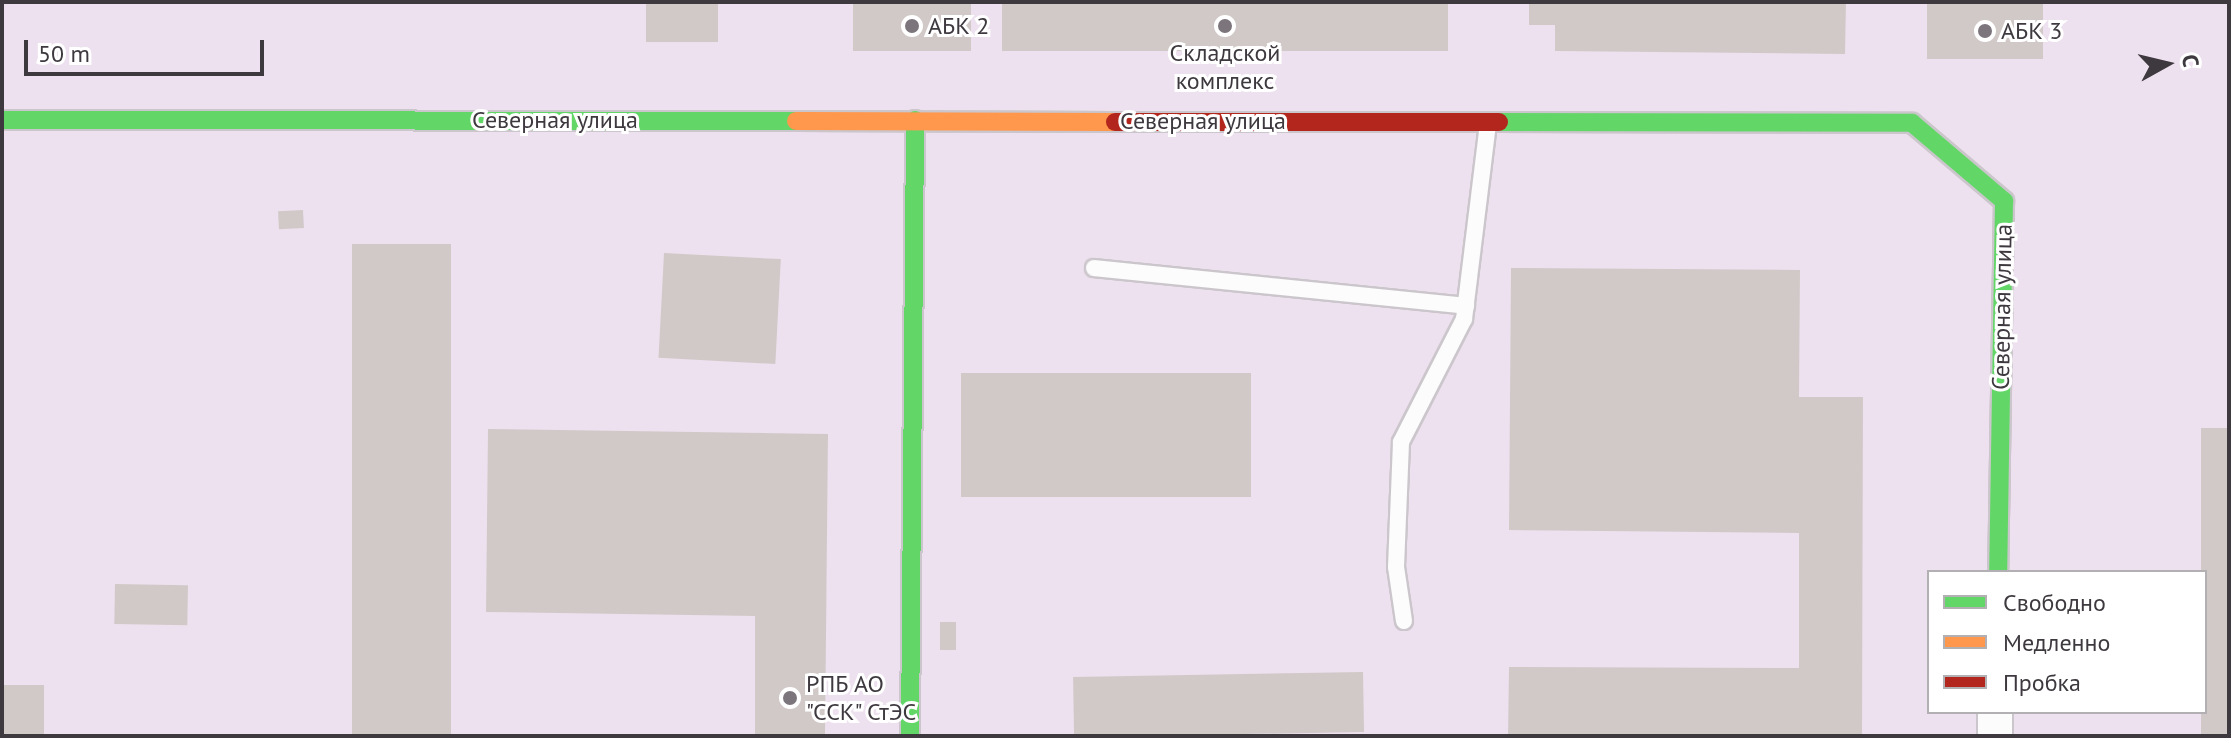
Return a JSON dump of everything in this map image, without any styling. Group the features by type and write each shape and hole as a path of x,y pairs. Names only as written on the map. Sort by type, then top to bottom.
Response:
{"street":[{"name":"Северная улица","path":"2,120 1912,123 2004,201 1998,570"},
{"path":"910,736 915,120"},
{"path":"1995,714 1995,736"}],"lane":[{"path":"1404,621 1396,567 1401,442 1466,306 1488,121"},
{"path":"1094,268 1466,306"}],"shaded area":[{"path":"2,2 2229,2 2229,736 2,736"}],"building":[{"path":"646,2 718,2 718,42 646,42"},
{"name":"АБК 2","path":"853,2 971,2 971,51 853,51"},
{"name":"Складской комплекс","path":"1002,2 1448,2 1448,51 1002,51"},
{"path":"1529,2 1846,2 1845,54 1555,51 1555,25 1529,25"},
{"name":"АБК 3","path":"1927,2 2043,2 2043,59 1927,59"},
{"path":"303,210 304,228 279,229 278,211"},
{"path":"352,244 451,244 451,736 352,736"},
{"path":"664,253 781,259 775,364 659,358"},
{"path":"1511,268 1800,270 1799,397 1863,397 1862,736 1508,736 1509,667 1799,668 1799,533 1509,530"},
{"path":"961,373 1251,373 1251,497 961,497"},
{"path":"2201,428 2229,428 2229,736 2201,736 2201,714 2207,714 2207,570 2201,570"},
{"path":"488,429 828,434 825,736 755,736 755,616 486,612"},
{"path":"115,584 188,585 187,625 114,624"},
{"path":"940,622 956,622 956,650 940,650"},
{"path":"1363,672 1364,732 1074,736 1073,677"},
{"path":"2,685 44,685 44,736 2,736"}],"traffic: fast":[{"path":"2,120 796,121"},
{"path":"910,736 915,120"},
{"path":"1499,122 1912,123 2004,201 1998,570"}],"traffic: slow":[{"path":"796,121 1115,122"}],"traffic: jam":[{"path":"1115,122 1499,122"}],"place":[{"name":"АБК 2","path":"912,26"},
{"name":"Складской комплекс","path":"1225,26"},
{"name":"АБК 3","path":"1985,31"},
{"name":"РПБ АО \"ССК\" СтЭС","path":"790,698"}]}
